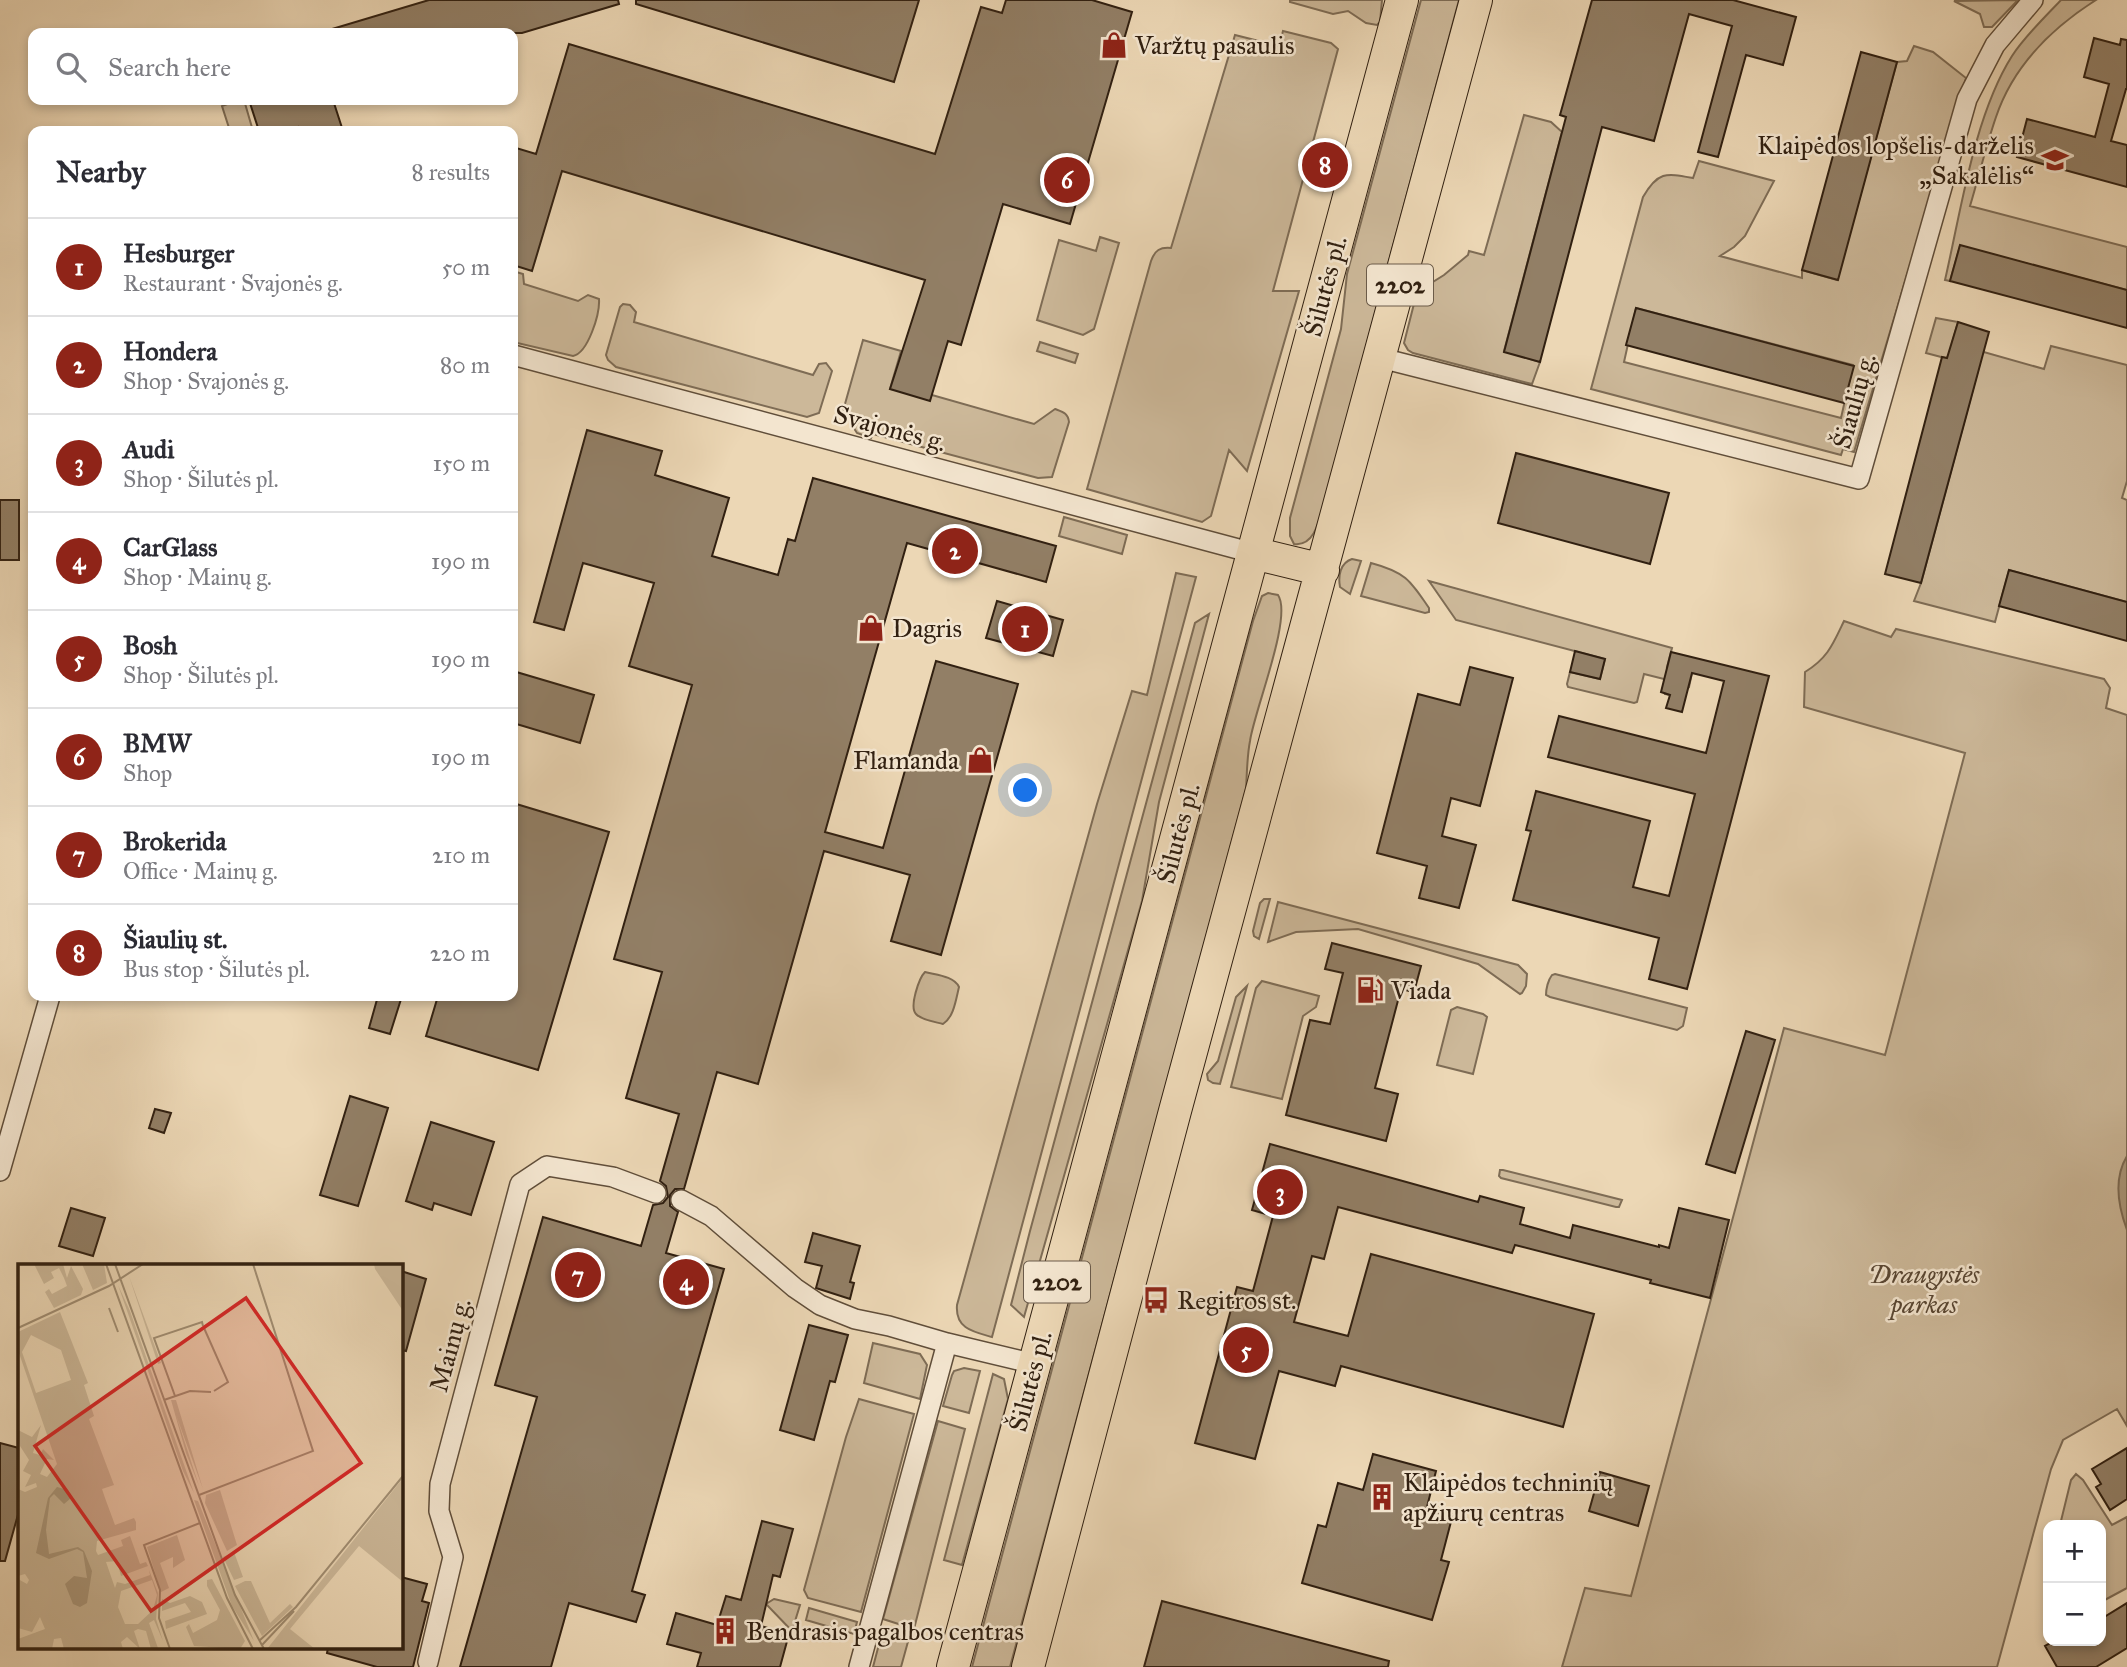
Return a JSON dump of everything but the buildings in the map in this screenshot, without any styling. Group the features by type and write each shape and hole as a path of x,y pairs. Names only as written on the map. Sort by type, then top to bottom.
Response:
{"main road":[{"name":"Šilutės pl.","path":"953,1667 1402,0"},
{"name":"2202","path":"1028,1667 1175,1111 1381,359 1476,0"},
{"path":"1253,553 1322,570"}],"street":[{"name":"Šiaulių g.","path":"1381,359 1859,479 1967,99 1995,45 2033,0"},
{"name":"Svajonės g.","path":"518,356 1253,553"},
{"path":"0,1171 49,1001"},
{"name":"Mainų g.","path":"428,1662 453,1557 439,1511 440,1484 520,1184 547,1166 612,1177 656,1192"},
{"path":"681,1200 711,1216 795,1288 820,1305 855,1319 1035,1364"},
{"path":"859,1667 947,1343"}],"green space":[{"path":"1290,0 1382,0 1380,22 1377,25 1366,23 1348,11 1333,14"},
{"path":"1421,0 1459,0 1321,514 1312,536 1301,544 1294,544 1290,536 1290,518 1341,329 1347,274"},
{"path":"2018,0 1992,27 1984,27 1980,14 1954,1"},
{"path":"2061,0 2096,0 2050,36 2013,81 1996,117 1970,206 2127,247 2127,290 1960,246 1950,281 1945,280 1978,135 1999,80 2012,56 2029,34"},
{"path":"1283,31 1331,43 1338,49 1273,291 1299,291 1247,471 1229,450 1211,516 1202,522 1087,489 1151,261 1158,250 1171,248 1235,35 1279,46"},
{"path":"1914,46 1933,52 1966,78 1854,452 1843,449 1841,455 1591,389 1643,197 1658,178 1676,175 1693,178 1699,161 1774,181 1745,236 1720,256 1802,278 1802,270 1837,280 1897,62 1907,61","holes":["1636,308 1853,365 1841,418 1624,362"]},
{"path":"245,105 252,126 228,126 222,106"},
{"path":"1524,115 1551,122 1562,132 1504,351 1540,362 1532,384 1413,353 1404,343 1417,292 1444,275 1468,255 1469,251 1484,255"},
{"path":"1100,237 1119,243 1094,329 1083,335 1037,320 1059,240 1096,251"},
{"path":"518,272 523,274 524,284 578,301 588,295 599,299 588,341 584,348 573,356 518,343"},
{"path":"623,304 630,305 636,312 634,322 813,375 819,364 826,363 832,371 819,413 807,417 616,367 606,355"},
{"path":"1936,318 1958,322 1952,343 2044,369 2051,346 2127,365 2127,481 2122,498 2127,500 2127,602 2009,570 1995,622 1914,601 1979,367 1926,353"},
{"path":"863,340 901,351 890,389 932,395 1034,424 1055,409 1065,413 1069,422 1052,477 1038,478 873,434 871,438 857,433 843,411"},
{"path":"1040,342 1078,354 1075,363 1037,351"},
{"path":"1064,517 1127,535 1122,554 1059,536"},
{"path":"1352,559 1361,561 1350,594 1340,587 1339,579 1342,567"},
{"path":"1371,563 1406,578 1429,608 1429,612 1361,596"},
{"path":"1176,573 1196,577 992,1337 972,1331 962,1324 957,1305 1097,804 1132,691 1147,695"},
{"path":"1429,581 1672,648 1667,667 1692,673 1689,687 1673,683 1670,695 1665,694 1668,680 1644,674 1637,702 1634,703 1568,687 1570,672 1600,679 1605,659 1456,620"},
{"path":"1268,593 1278,595 1281,623 1250,741 1246,789 1010,1667 972,1667 1253,621 1262,596"},
{"path":"1209,614 1159,802 1142,901 1024,1317 1011,1305 1030,1231 1195,623"},
{"name":"Draugystės parkas","path":"1844,621 1891,637 1896,629 2104,679 2110,688 2106,708 2127,715 2127,1426 2117,1409 2063,1440 2051,1469 1997,1667 1562,1667 1585,1588 1631,1596 1784,1028 1885,1055 1965,753 1804,707 1805,672 1825,656"},
{"path":"1264,899 1270,899 1259,939 1254,936 1253,931 1260,903"},
{"path":"1278,902 1518,965 1527,974 1526,986 1520,994 1478,964 1358,929 1296,932 1268,942"},
{"path":"925,972 949,978 959,987 952,1012 943,1024 921,1018 914,1010 916,993"},
{"path":"1555,974 1687,1008 1683,1026 1677,1030 1550,997 1546,995 1547,987"},
{"path":"1262,981 1319,996 1316,1007 1303,1016 1282,1099 1231,1087 1256,988"},
{"path":"1247,986 1220,1084 1213,1083 1208,1080 1207,1074 1218,1061 1236,997"},
{"path":"1457,1007 1487,1017 1473,1074 1437,1065 1451,1010"},
{"path":"1500,1170 1622,1200 1619,1207 1616,1207 1501,1178"},
{"path":"873,1343 920,1354 927,1365 920,1399 864,1383"},
{"path":"964,1368 980,1371 969,1413 943,1406 954,1371"},
{"path":"993,1374 1004,1379 1008,1399 962,1565 944,1560"},
{"path":"859,1399 914,1414 861,1612 808,1598 804,1590"},
{"path":"938,1421 965,1429 914,1629 883,1619"},
{"path":"2076,1474 2083,1480 2112,1525 2127,1517 2127,1588 2106,1599 2106,1520 2061,1520 2071,1480"},
{"path":"774,1599 800,1605 792,1631 766,1604"},
{"path":"809,1608 857,1622 854,1634 806,1620"},
{"path":"883,1629 909,1638 901,1667 873,1667"}],"shaded area":[{"path":"2127,1156 2127,1230 2121,1212 2118,1183"}],"place":[{"name":"Varžtų pasaulis","path":"1114,45"},
{"name":"Klaipėdos lopšelis-darželis „Sakalėlis“","path":"2055,160"},
{"name":"Šiaulių st.","path":"1325,165"},
{"name":"BMW","path":"1067,180"},
{"name":"Hondera","path":"955,551"},
{"name":"Dagris","path":"871,628"},
{"name":"Hesburger","path":"1025,629"},
{"name":"Flamanda","path":"980,760"},
{"name":"Viada","path":"1370,990"},
{"name":"Audi","path":"1280,1192"},
{"name":"Brokerida","path":"578,1275"},
{"name":"CarGlass","path":"686,1282"},
{"name":"Regitros st.","path":"1156,1300"},
{"name":"Bosh","path":"1246,1350"},
{"name":"Klaipėdos techninių apžiurų centras","path":"1382,1497"},
{"name":"Bendrasis pagalbos centras","path":"725,1631"}]}
